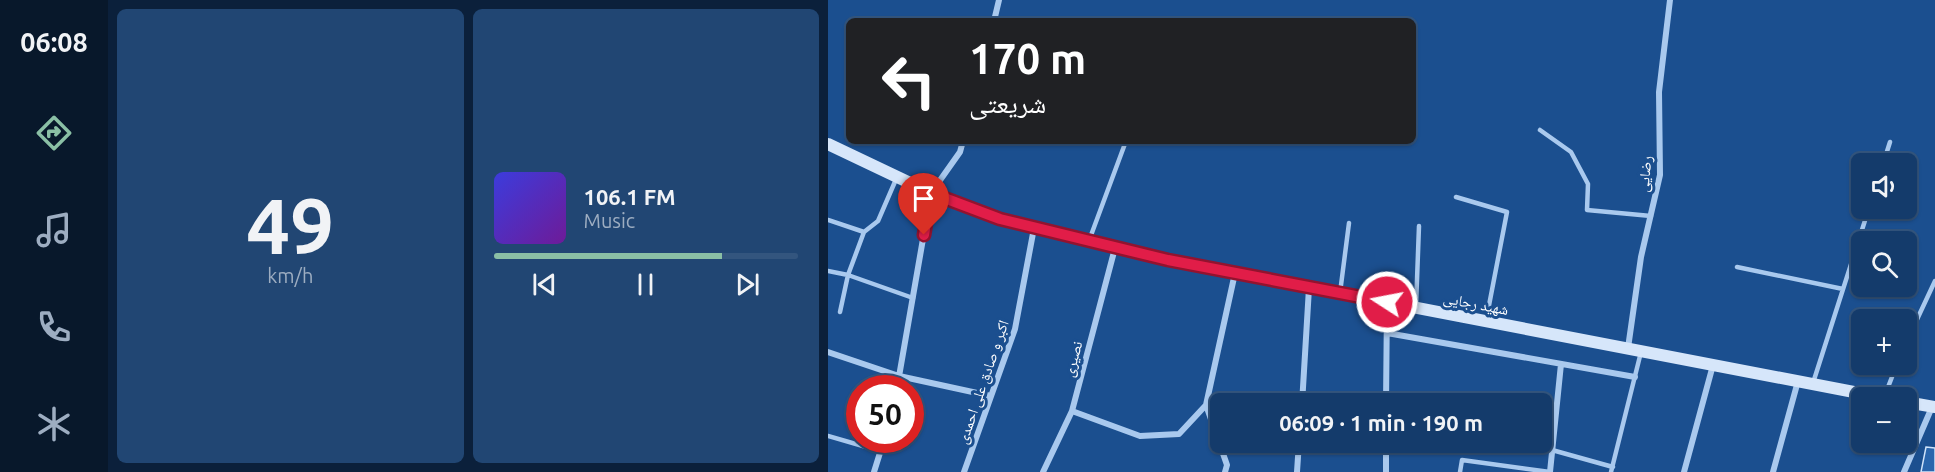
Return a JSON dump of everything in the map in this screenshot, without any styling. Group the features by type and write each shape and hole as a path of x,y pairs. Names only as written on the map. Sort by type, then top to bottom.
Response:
{"main road":[{"name":"شهید رجایی","path":"828,144 931,193 1000,219 1089,241 1168,260 1851,390"},
{"path":"1917,404 1934,407"}],"street":[{"path":"995,18 999,0"},
{"name":"رضایی","path":"1628,348 1641,257 1660,175 1659,92 1670,0"},
{"path":"899,375 931,193 960,152 962,144"},
{"name":"اکبر و صادق علی احمدی","path":"964,472 1015,329 1034,227"},
{"name":"نصیری","path":"1043,472 1072,411 1115,247"},
{"path":"1072,411 1140,436 1179,434 1206,405 1235,273"},
{"path":"1303,393 1309,287"},
{"path":"1386,393 1387,302"},
{"path":"1387,333 1635,376"},
{"path":"828,352 896,375"},
{"path":"1552,450 1561,364"},
{"path":"1684,472 1713,364"},
{"path":"924,381 991,396"},
{"path":"1773,472 1798,381"},
{"path":"1206,405 1227,465 1225,472"},
{"path":"1904,472 1934,407"},
{"path":"874,472 879,453"},
{"path":"1297,472 1298,453"},
{"path":"1386,453 1386,472"},
{"path":"1550,472 1552,453"}],"lane":[{"path":"1540,130 1571,152 1588,184 1587,210 1651,216"},
{"path":"1886,153 1890,142"},
{"path":"1089,241 1125,144"},
{"path":"840,312 848,275 864,232 878,221 897,176"},
{"path":"1456,197 1507,212 1486,321"},
{"path":"1813,383 1865,219"},
{"path":"828,220 864,232"},
{"path":"1340,293 1348,222"},
{"path":"1416,307 1419,226"},
{"path":"1737,267 1843,289"},
{"path":"828,271 848,275 913,298"},
{"path":"1917,320 1935,281"},
{"path":"1552,450 1612,470 1641,351"},
{"path":"828,436 846,441"},
{"path":"1460,472 1462,460 1550,472"}],"building":[{"path":"1926,447 1935,448 1935,472 1921,472"}],"route":[{"path":"924,235 931,193 1000,219 1168,260 1387,302"}]}
